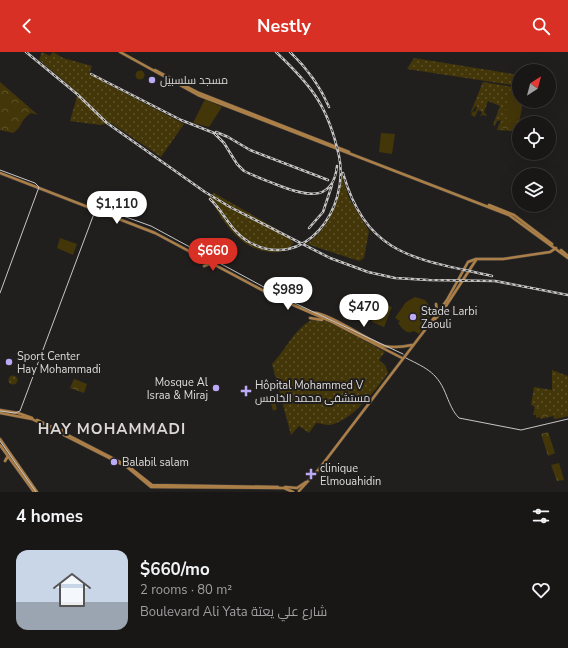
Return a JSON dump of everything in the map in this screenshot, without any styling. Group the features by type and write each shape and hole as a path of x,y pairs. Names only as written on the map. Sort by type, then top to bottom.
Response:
{"main road":[{"path":"120,52 198,95 512,215"},
{"path":"123,52 190,89 507,212 568,257"},
{"path":"234,103 236,107"},
{"path":"0,173 155,231 313,314 384,346 413,345"},
{"path":"86,205 155,233 269,294 333,323 402,358"},
{"path":"507,212 508,207"},
{"path":"0,410 27,415 128,466 152,485 296,488 299,491 438,313 468,262 550,252 556,248"},
{"path":"202,258 203,266 212,263"},
{"path":"428,326 442,312 476,260"},
{"path":"269,294 270,300 277,298"},
{"path":"436,304 438,313"},
{"path":"310,318 316,318 333,323"},
{"path":"0,413 30,418 62,433 128,468 151,487 284,488 293,492 296,488 308,481"},
{"path":"0,439 21,466 37,492"},
{"path":"0,445 34,492"},
{"path":"4,461 8,455"},
{"path":"284,488 289,492"}],"green space":[{"path":"42,52 50,56 53,52 63,58 92,66 89,74 184,124 161,157 111,123 100,125 70,121 78,93 39,60"},
{"path":"414,58 512,74 512,85 407,69"},
{"path":"140,70 145,75 140,80 135,75"},
{"path":"0,82 38,115 31,113 13,133 0,130"},
{"path":"483,82 512,87 512,108 522,108 520,116 512,116 512,131 497,130 501,120 497,121 495,126 493,125 500,106 488,101 484,112 487,116 482,115 480,117 482,112 478,110 475,117 471,115 473,111 475,112 476,106 470,114"},
{"path":"512,87 512,108 522,108 520,116 512,116 512,119 504,117"},
{"path":"205,99 222,107 209,127 193,123"},
{"path":"503,120 512,122 512,130 501,128"},
{"path":"381,133 395,134 392,154 379,152"},
{"path":"342,176 349,198 369,231 364,258 359,261 307,244 322,230 327,222 335,206"},
{"path":"214,193 282,232 294,243 286,250 277,252 259,250 249,246 233,232 220,215 209,196"},
{"path":"60,238 77,244 73,255 57,248"},
{"name":"Stade Larbi Zaouli","path":"415,297 425,300 431,308 429,319 419,334 414,331 405,331 398,323 400,321 395,318 406,302"},
{"path":"379,302 392,307 384,327 372,322"},
{"path":"316,318 337,325 385,352 379,360 385,365 388,373 370,396 346,418 329,425 316,423 309,433 299,426 291,435 272,364 297,332 309,321"},
{"path":"552,370 568,376 568,416 561,418 531,405 534,387 552,390"},
{"path":"13,375 18,380 13,385 8,380"},
{"path":"74,379 87,384 84,393 70,388"},
{"path":"273,394 277,409 273,411 269,395"},
{"path":"535,406 561,418 554,419 553,416 540,419 540,417 536,418 536,415 533,415"},
{"path":"548,432 555,453 548,456 541,434"},
{"path":"559,463 564,480 557,481 551,465"}],"tram line":[{"path":"0,170 35,183 39,187 0,293"},
{"path":"0,411 15,413 20,411 95,211 98,207 151,226 286,299 403,354"},
{"path":"406,358 420,365 436,377 444,389 453,411 459,418 521,430 568,419"},
{"path":"0,441 36,492"}],"railway":[{"path":"26,52 77,94 107,123 205,192 230,207 330,258 368,272 395,278 495,281 568,295"},
{"path":"210,199 243,238 249,242 269,249 288,249 305,242 319,230 330,214 337,196 341,176 339,156 330,123 324,110 309,87 289,64 276,52"},
{"path":"290,52 302,64 322,92 329,107"},
{"path":"91,74 181,120 214,133 224,143 237,164 244,171 285,188 314,194 322,192 329,187 334,179 337,166"},
{"path":"216,132 250,150 328,180"},
{"path":"343,173 353,201 366,222 381,238 398,250 440,265 492,276"},
{"path":"309,228 323,212 332,185"}],"place":[{"name":"مسجد سلسبيل","path":"152,80"},
{"name":"Stade Larbi Zaouli","path":"413,317"},
{"name":"Sport Center Hay Mohammadi","path":"9,362"},
{"name":"Mosque Al Israa & Miraj","path":"216,388"},
{"name":"Hôpital Mohammed V مستشفى محمد الخامس","path":"246,391"},
{"name":"Balabil salam","path":"114,462"},
{"name":"clinique Elmouahidin","path":"311,474"}],"district":[{"name":"HAY MOHAMMADI","path":"112,429"}]}
